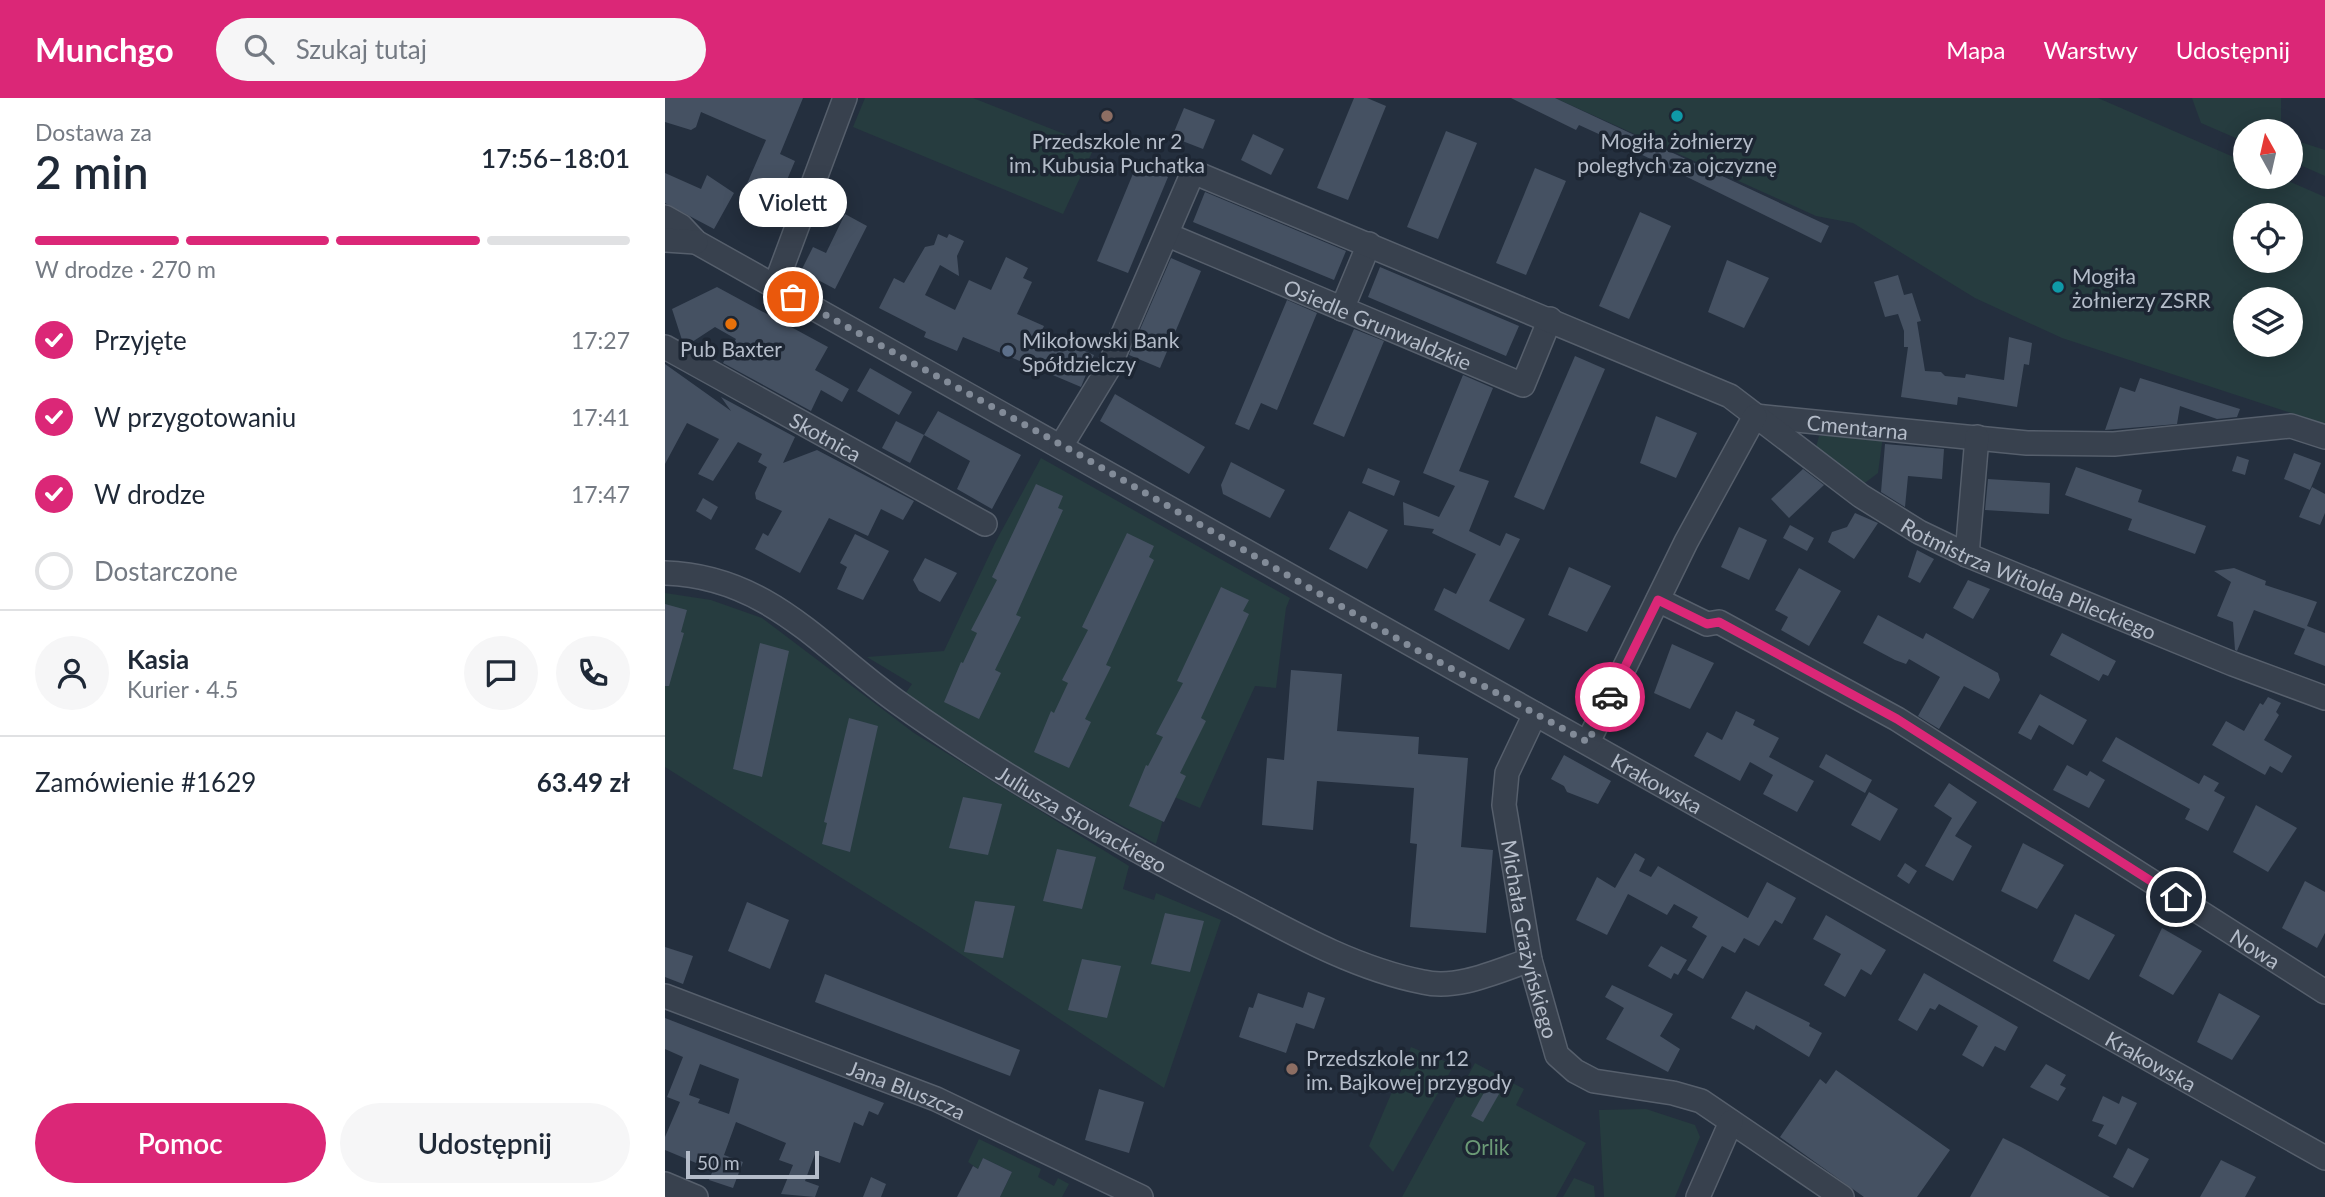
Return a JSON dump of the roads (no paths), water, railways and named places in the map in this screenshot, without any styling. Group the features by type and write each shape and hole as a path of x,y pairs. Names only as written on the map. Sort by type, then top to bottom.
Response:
{"street":[{"path":"775,286 845,98"},
{"path":"1062,446 1108,369 1193,172 1730,396 1755,416 1661,593 1588,742"},
{"name":"Krakowska","path":"665,217 681,226 696,242 2325,1157"},
{"name":"Osiedle Grunwaldzkie","path":"1168,235 1523,384 1550,319"},
{"path":"665,240 696,242"},
{"path":"1342,309 1369,244"},
{"name":"Skotnica","path":"665,348 985,524"},
{"name":"Cmentarna","path":"1755,416 2027,443 2114,444 2291,426 2325,437"},
{"name":"Rotmistrza Witolda Pileckiego","path":"1755,416 1861,496 1919,532 1966,555 2233,664 2325,698"},
{"path":"1966,555 1977,437"},
{"name":"Juliusza Słowackiego","path":"665,573 721,583 761,597 808,629 929,724 1137,852 1313,943 1372,967 1424,983 1465,981 1531,960"},
{"name":"Nowa","path":"1661,593 1707,624 1719,622 1897,719 2325,992"},
{"name":"Michała Grażyńskiego","path":"1535,714 1503,788 1531,960 1557,1055 1575,1071 1594,1081 1673,1093 1701,1101 1842,1197"},
{"name":"Jana Bluszcza","path":"665,996 936,1099 1141,1197"},
{"path":"1698,1197 1731,1122"},
{"path":"665,1184 696,1197"}],"place":[{"name":"Przedszkole nr 2 im. Kubusia Puchatka","path":"1107,116"},
{"name":"Mogiła żołnierzy poległych za ojczyznę","path":"1677,116"},
{"name":"Mogiła żołnierzy ZSRR","path":"2058,287"},
{"name":"Violett","path":"793,297"},
{"name":"Pub Baxter","path":"731,324"},
{"name":"Mikołowski Bank Spółdzielczy","path":"1008,351"},
{"name":"Przedszkole nr 12 im. Bajkowej przygody","path":"1292,1069"}],"park label":[{"name":"Orlik","path":"1487,1146"}]}
